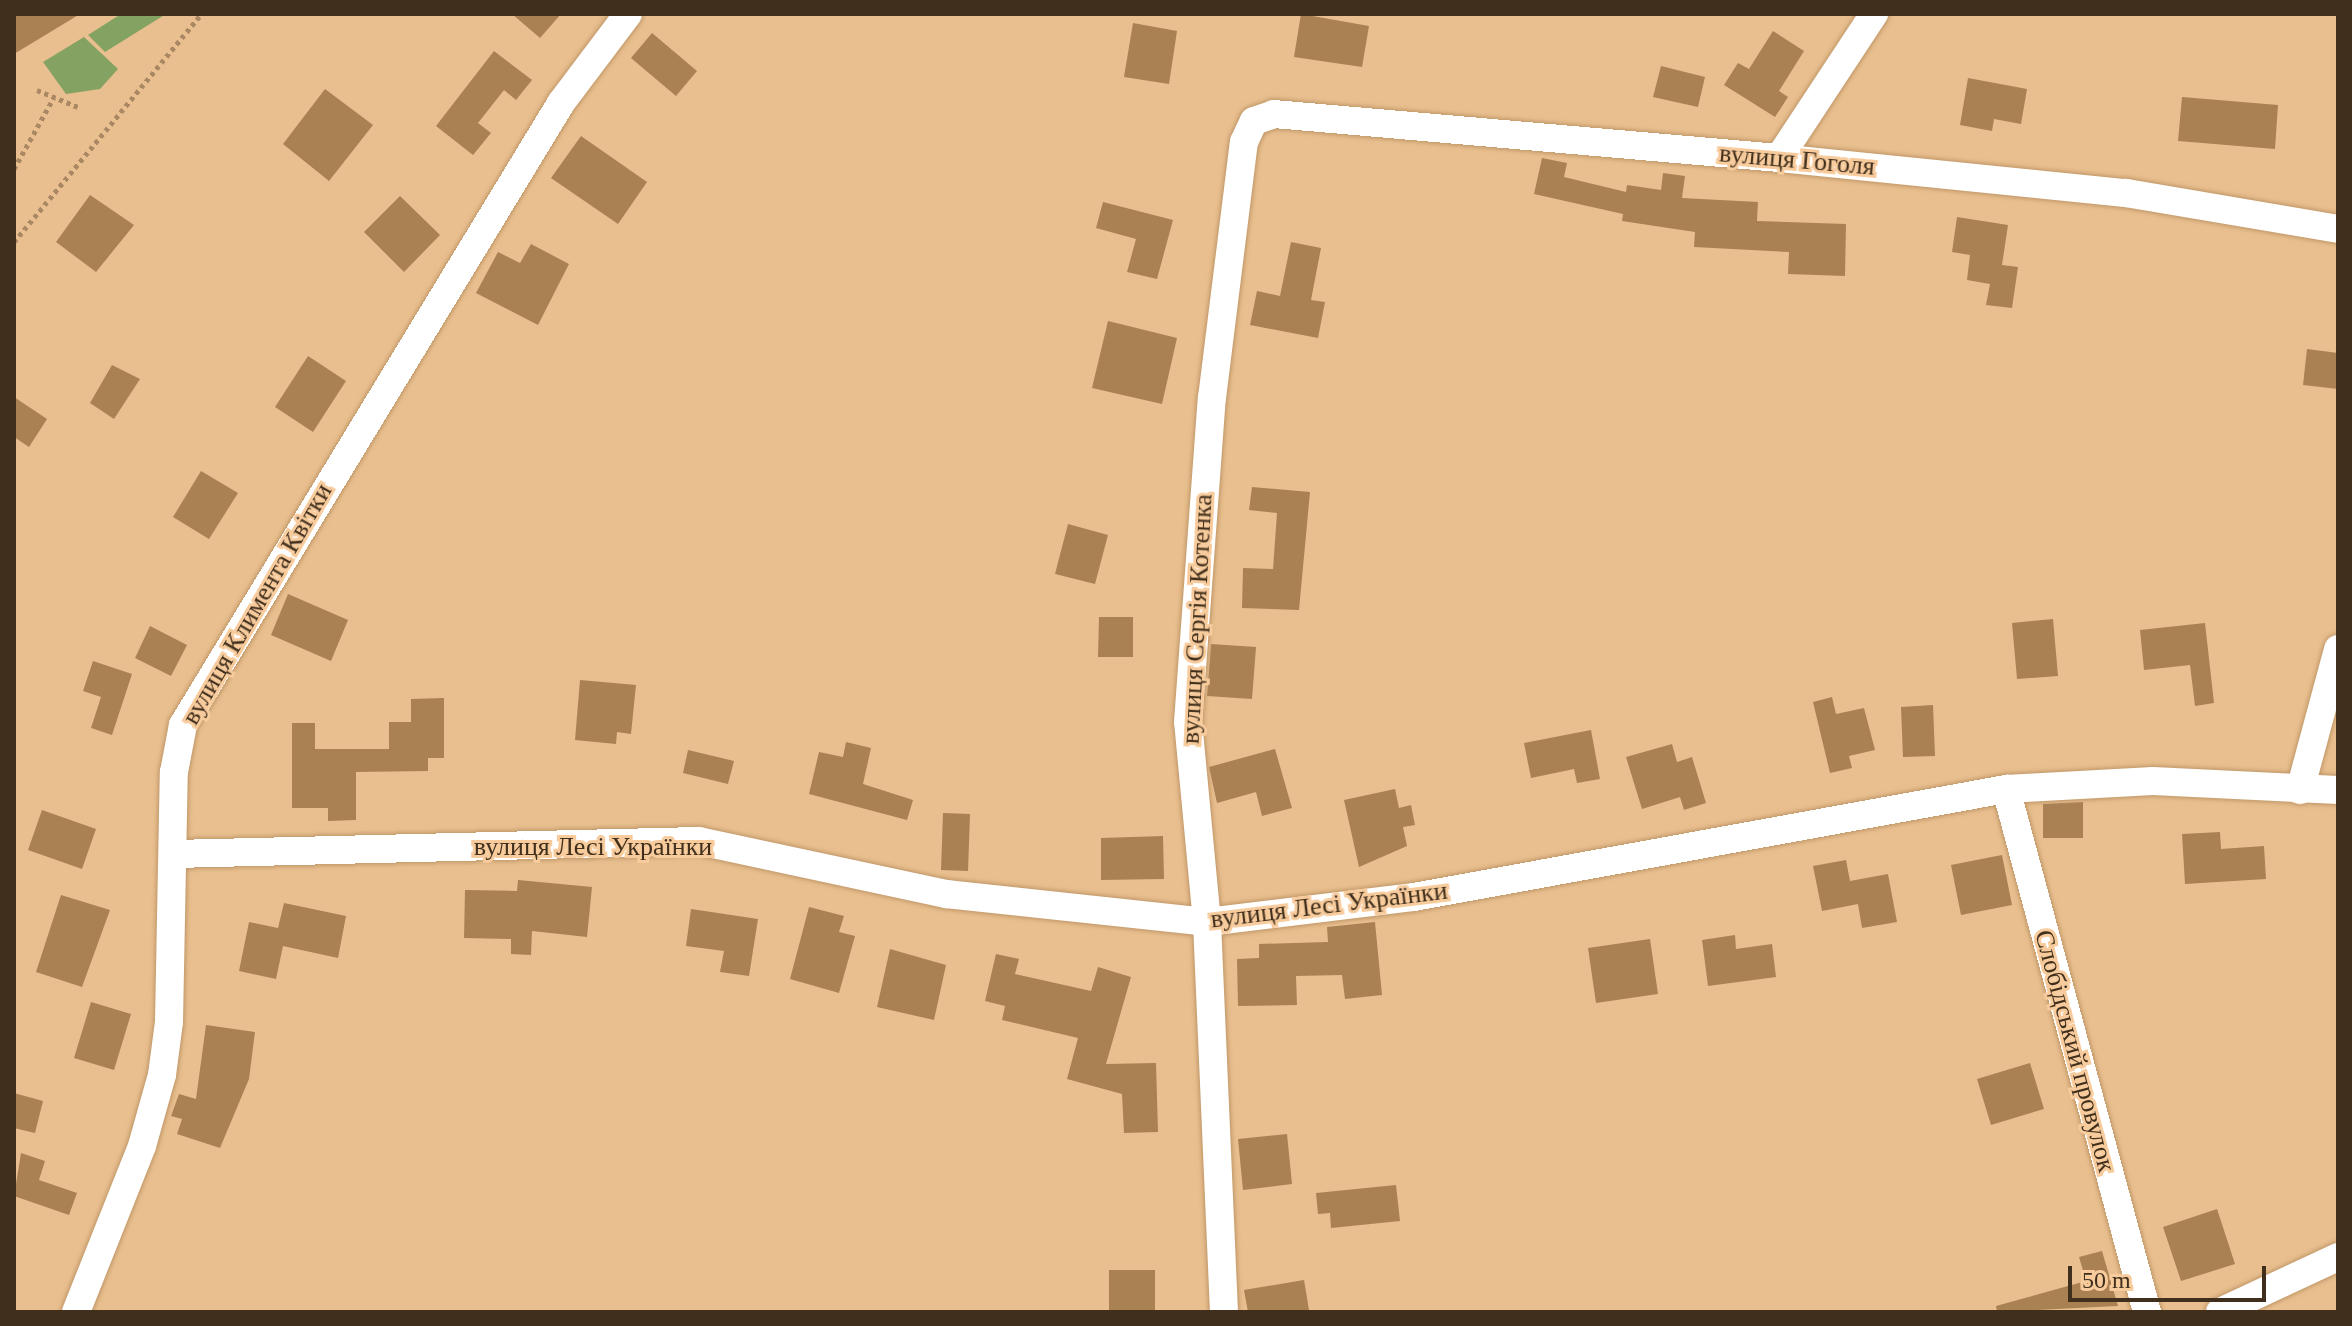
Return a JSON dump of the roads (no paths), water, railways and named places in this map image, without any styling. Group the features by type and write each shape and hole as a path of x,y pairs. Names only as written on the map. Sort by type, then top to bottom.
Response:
{"street":[{"name":"вулиця Климента Квітки","path":"76,1312 142,1146 162,1075 174,854 174,772 193,705 561,103 628,14"},
{"path":"1779,158 1874,14"},
{"name":"вулиця Гоголя","path":"1254,121 1274,114 1779,158 2126,193 2338,229"},
{"name":"вулиця Сергія Котенка","path":"1224,1312 1207,922 1188,722 1196,553 1244,142 1254,121"},
{"path":"2300,790 2338,649"},
{"name":"вулиця Лесі Українки","path":"174,854 699,841 946,894 1207,922 1414,897 2006,789 2153,781 2338,790"},
{"name":"Слобідський провулок","path":"2006,789 2147,1312"},
{"path":"2220,1312 2338,1257"}]}
